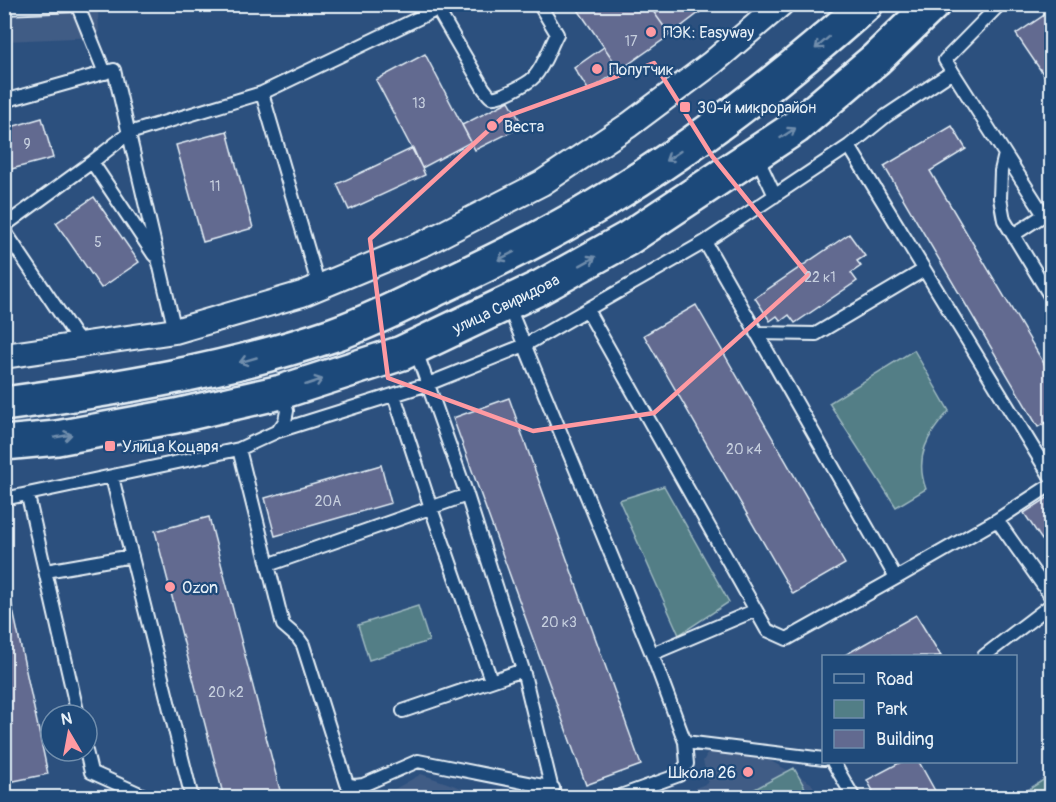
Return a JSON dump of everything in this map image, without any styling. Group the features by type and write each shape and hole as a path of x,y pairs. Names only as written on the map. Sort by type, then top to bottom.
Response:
{"street":[{"path":"4,356 175,331 302,294 425,243 542,183 629,125 712,63 781,4"},
{"path":"4,404 141,384 239,363 333,335 391,311 482,268 598,205 722,123 820,45 866,4"},
{"name":"улица Свиридова","path":"4,443 67,436 176,416 281,392 402,353 508,303 627,239 796,127 876,59 933,4"}],"lane":[{"path":"82,346 4,228 129,133 262,93 443,7 484,89 489,96 494,98 534,77 557,34 539,4"},
{"path":"1000,4 945,60 1005,154 1048,215 1014,235"},
{"path":"4,8 77,5 105,73"},
{"path":"4,101 114,70 175,331"},
{"path":"4,499 28,496 239,449 278,431 428,384 525,345 705,242 849,146 886,116 952,72"},
{"path":"262,93 319,287"},
{"path":"849,146 1052,479"},
{"path":"755,154 775,196"},
{"path":"1005,154 1001,171 1000,198 1004,220 1052,299"},
{"path":"92,162 158,261"},
{"path":"705,242 896,578"},
{"path":"756,333 816,334 924,270"},
{"path":"508,303 652,654 685,741 687,764 679,775 615,798"},
{"path":"588,310 767,630 787,639 998,520 1052,484"},
{"path":"239,449 283,625 303,645 347,784 355,786 363,784 418,761 553,793 523,670 466,495 414,347"},
{"path":"278,431 285,421 287,411 281,392"},
{"path":"394,395 491,680"},
{"path":"111,477 191,794 190,798"},
{"path":"268,566 466,495"},
{"path":"28,496 75,703"},
{"path":"998,520 1052,598"},
{"path":"46,571 132,556"},
{"path":"987,655 1052,604"},
{"path":"652,654 756,610"},
{"path":"403,711 523,670"},
{"path":"685,741 822,759"},
{"path":"89,763 91,772 149,798"},
{"path":"834,763 854,798"}],"highlighted area":[{"path":"654,63 712,156 808,275 654,413 533,431 388,378 370,239 502,118"}],"shaded area":[{"path":"4,5 98,5 99,37 5,41"},
{"name":"Школа 26","path":"710,749 767,759 811,783 820,797 670,798 708,783 703,761"},
{"path":"421,774 470,791 513,797 381,797"}],"green space":[{"path":"914,350 949,411 929,437 922,456 926,489 896,507 829,403"},
{"path":"664,486 729,602 679,635 619,500"},
{"path":"418,606 429,641 369,660 358,625"},
{"path":"794,768 810,797 740,797"},
{"path":"1051,775 1051,797 1017,797"}],"building":[{"path":"574,4 648,4 670,35 620,70"},
{"path":"668,4 694,4 700,12 670,35 655,14"},
{"path":"1052,10 1052,87 1016,34"},
{"name":"Попутчик","path":"604,47 620,70 589,91 574,68"},
{"path":"425,54 471,142 422,168 376,80"},
{"name":"Веста","path":"509,101 523,126 475,150 462,125"},
{"path":"42,118 53,158 4,171 4,129"},
{"path":"952,126 966,149 930,171 1052,377 1052,419 1038,427 884,166"},
{"path":"227,131 253,228 203,242 176,145"},
{"path":"413,148 425,175 349,210 337,184"},
{"path":"94,197 139,262 101,288 56,223"},
{"path":"849,234 865,256 857,261 861,266 851,273 857,281 795,323 789,315 781,321 777,316 770,321 755,298"},
{"path":"696,305 845,564 793,594 644,335"},
{"path":"509,398 641,765 586,785 453,418"},
{"path":"381,465 391,503 275,536 265,498"},
{"path":"1052,495 1052,555 1024,513"},
{"path":"209,517 282,798 224,798 155,531"},
{"path":"4,568 39,732 39,763 46,763 48,774 4,783"},
{"path":"916,615 940,655 845,655"},
{"path":"899,763 920,763 939,798 877,798 867,780"}],"place":[{"name":"ПЭК: Easyway","path":"651,32"},
{"name":"Попутчик","path":"597,69"},
{"name":"30-й микрорайон","path":"685,107"},
{"name":"Веста","path":"492,126"},
{"name":"Улица Коцаря","path":"110,446"},
{"name":"Ozon","path":"170,587"},
{"name":"Школа 26","path":"748,772"}]}
